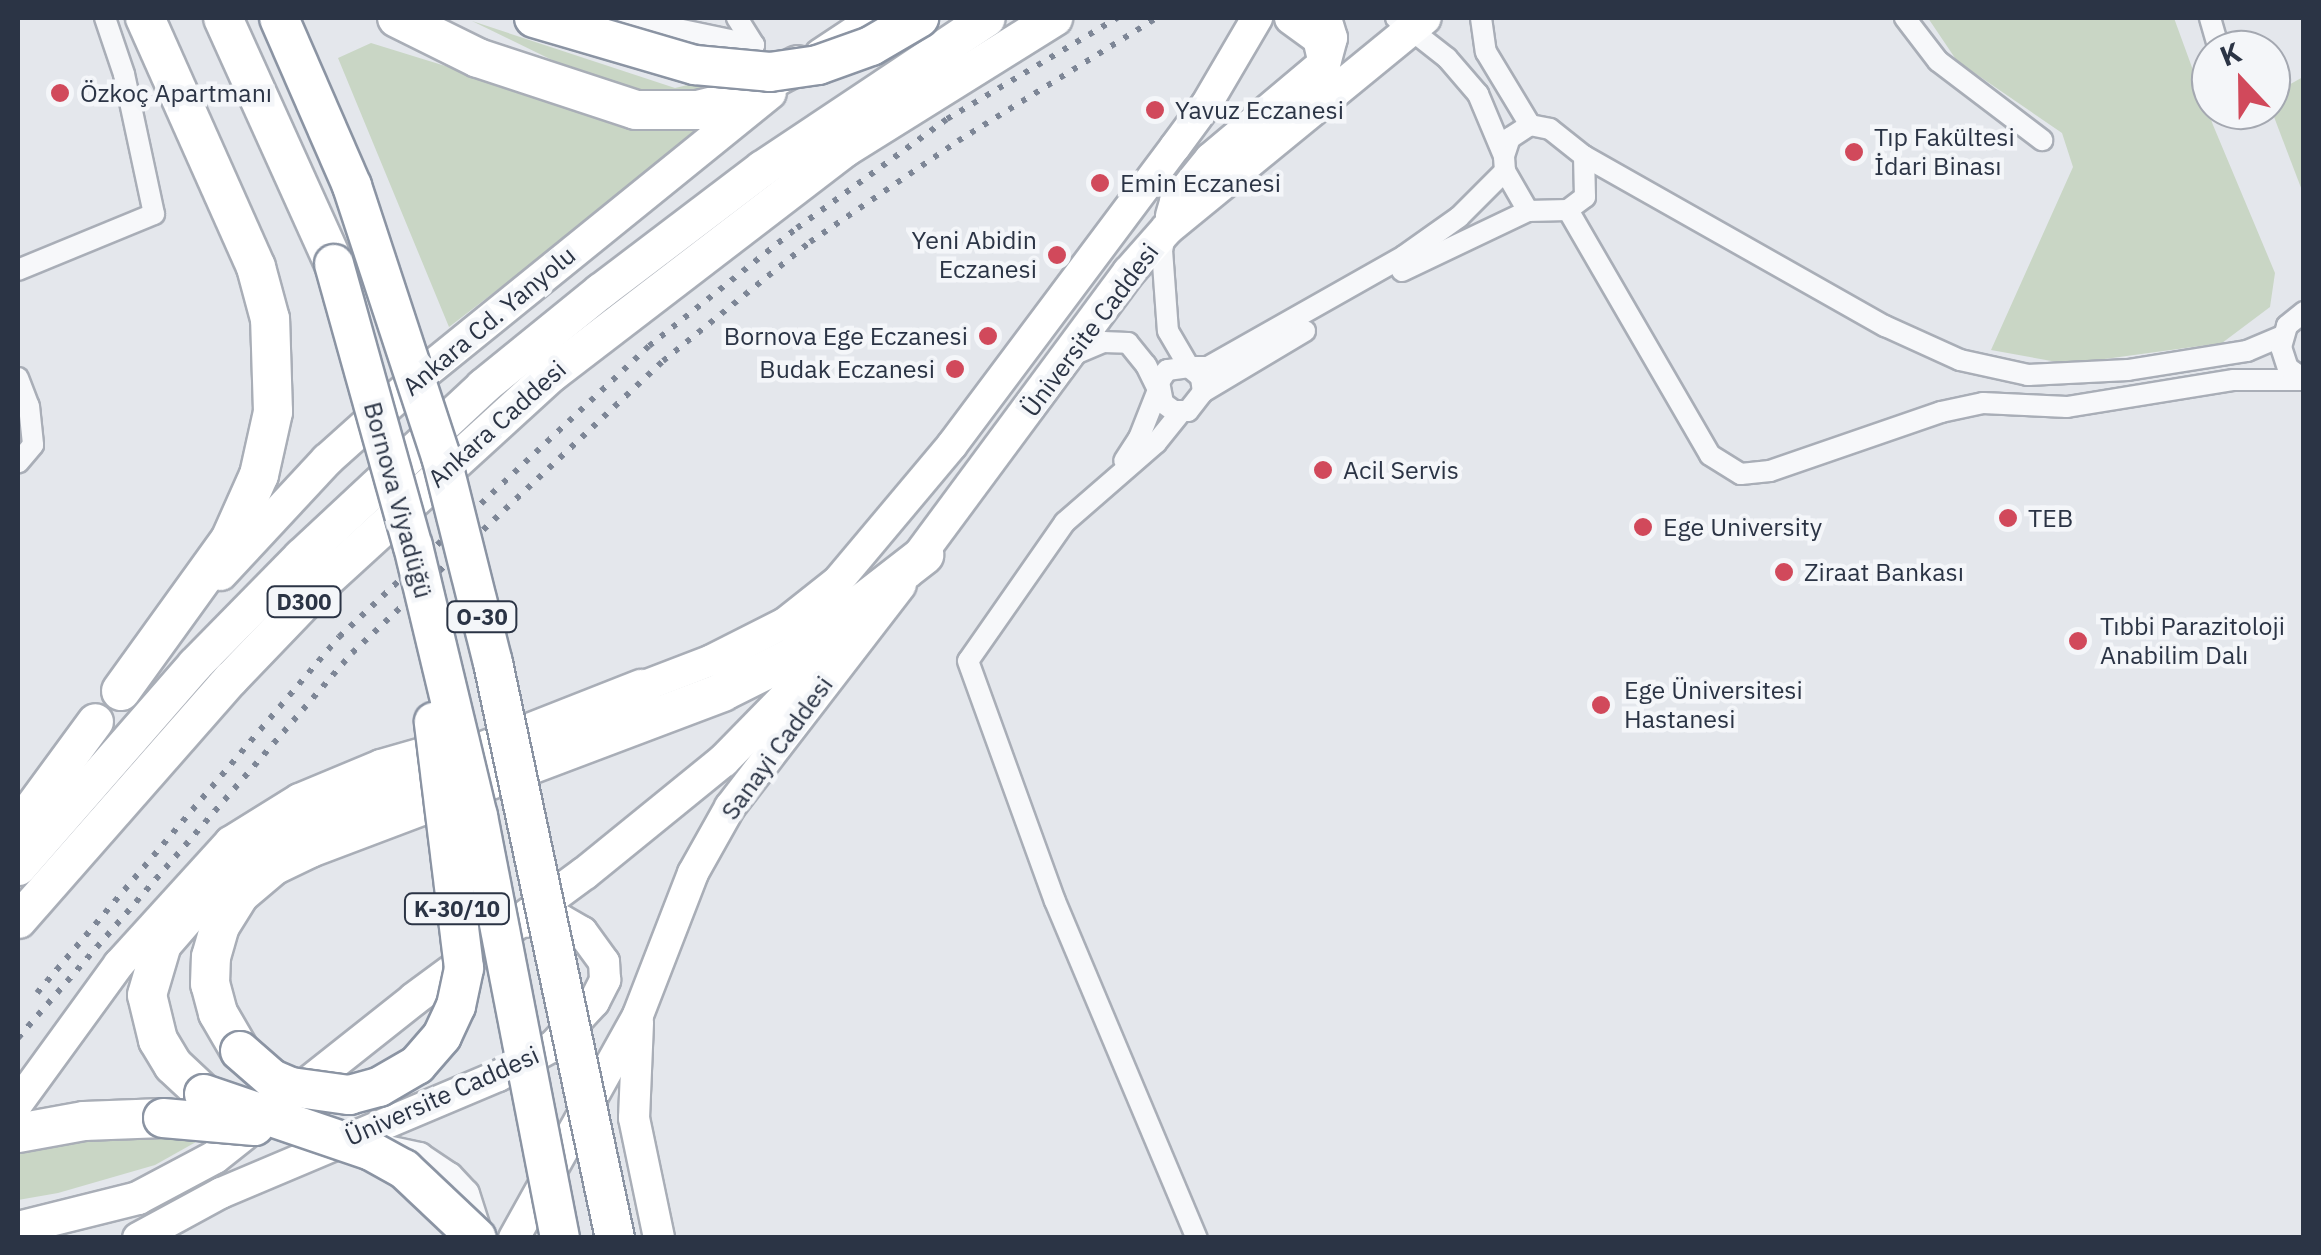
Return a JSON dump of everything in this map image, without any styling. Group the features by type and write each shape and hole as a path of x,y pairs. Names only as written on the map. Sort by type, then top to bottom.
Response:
{"highway":[{"path":"121,691 230,540 259,475 273,412 270,319 256,267 145,18"},
{"name":"Bornova Viyadüğü","path":"223,18 334,264 413,546 478,816 560,1238"},
{"name":"Bornova Viyadüğü","path":"279,18 352,186 441,456 493,663 615,1238"},
{"path":"397,18 478,58 636,110 698,110 726,103 827,50"},
{"path":"534,18 695,65 770,72 818,66 872,46 919,18"},
{"name":"Ankara Caddesi","path":"18,920 230,679 325,580 611,303 762,168 988,18"},
{"name":"Ankara Caddesi","path":"18,867 195,664 301,556 483,386 1054,18"},
{"name":"K-30/10","path":"413,546 464,968 456,1006 442,1036 416,1065 380,1087 349,1094 290,1087 272,1079 240,1051 218,1012 210,984 211,956 220,926 240,894 273,866 310,848 722,692 794,656 924,555"},
{"path":"304,1144 204,1094 172,1065 158,1040 147,994 162,944 187,910 260,842 642,689"},
{"path":"18,826 95,721"},
{"path":"18,1133 84,1121 163,1118 304,1144 371,1150 404,1169 478,1238"}],"main road":[{"name":"Ankara Cd. Yanyolu","path":"18,801 95,721 248,543 327,460 424,373 652,186 827,50 878,18"},
{"path":"18,1103 119,964 208,863 260,820 381,765 642,689 784,623 851,567 952,445 1186,133 1257,18"},
{"path":"1291,18 1319,38 1324,64"},
{"path":"1167,229 1176,202 1211,159 1324,64 1331,38 1325,18"},
{"name":"Üniversite Caddesi","path":"18,1228 138,1198 215,1157 512,926 586,874 724,761 924,555 1128,272 1167,229 1410,22"},
{"name":"Sanayi Caddesi","path":"638,1015 694,873 730,807 924,555"},
{"name":"Üniversite Caddesi","path":"138,1238 304,1144 498,1076 553,1046 578,1025 605,980 604,962 594,944 561,920 512,926"},
{"path":"514,1238 638,1015"},
{"path":"638,1015 634,1118 659,1238"}],"street":[{"path":"18,270 154,214 124,74 105,18"},
{"path":"625,18 754,45 738,18"},
{"path":"1481,18 1479,32 1486,52 1530,125"},
{"path":"1906,18 1938,61 2042,140"},
{"path":"1410,22 1478,94 1504,164 1528,210"},
{"path":"1112,479 1140,438 1167,370 1225,360 1404,256 1459,216 1504,164 1510,138 1530,125 1550,129 1584,156 1885,326 1960,360 2028,376 2128,370 2247,352 2282,336 2294,318 2304,312"},
{"path":"1197,1238 1056,901 968,661 1065,522 1156,443 1181,412 1194,407 1204,392 1418,261 1528,210 1568,210 1586,197 1584,156"},
{"path":"1568,210 1710,455 1742,474 1770,471 1941,412 1983,403 2067,407 2234,380 2304,380"},
{"path":"1167,229 1162,250 1168,331 1189,368 1201,378 1204,392"},
{"path":"2282,336 2283,358 2304,380"},
{"path":"1067,357 1103,342 1128,344 1158,390 1162,403 1181,412"},
{"path":"18,378 29,406 32,445 18,463"}],"green space":[{"path":"1928,18 2174,18 2191,65 2191,130 2215,130 2275,273 2270,307 2222,343 2068,364 1991,350 2073,167 2062,133 1957,61"},
{"path":"472,21 675,88 718,78 742,84 642,104"},
{"path":"371,43 639,126 714,124 449,327 338,58"},
{"path":"2303,77 2303,193 2279,130 2291,130 2291,84"},
{"path":"146,1122 196,1142 155,1165 58,1193 18,1200 18,1140"}],"railway":[{"path":"37,993 339,637 649,346 797,228 947,119 1117,18"},
{"path":"18,1038 352,653 663,361 810,242 958,141 1156,18"}],"place":[{"name":"Özkoç Apartmanı","path":"60,93"},
{"name":"Yavuz Eczanesi","path":"1155,110"},
{"name":"Tıp Fakültesi İdari Binası","path":"1854,152"},
{"name":"Emin Eczanesi","path":"1100,183"},
{"name":"Yeni Abidin Eczanesi","path":"1057,255"},
{"name":"Bornova Ege Eczanesi","path":"988,336"},
{"name":"Budak Eczanesi","path":"955,369"},
{"name":"Acil Servis","path":"1323,470"},
{"name":"TEB","path":"2008,518"},
{"name":"Ege University","path":"1643,527"},
{"name":"Ziraat Bankası","path":"1784,572"},
{"name":"Tıbbi Parazitoloji Anabilim Dalı","path":"2078,641"},
{"name":"Ege Üniversitesi Hastanesi","path":"1601,705"}]}
